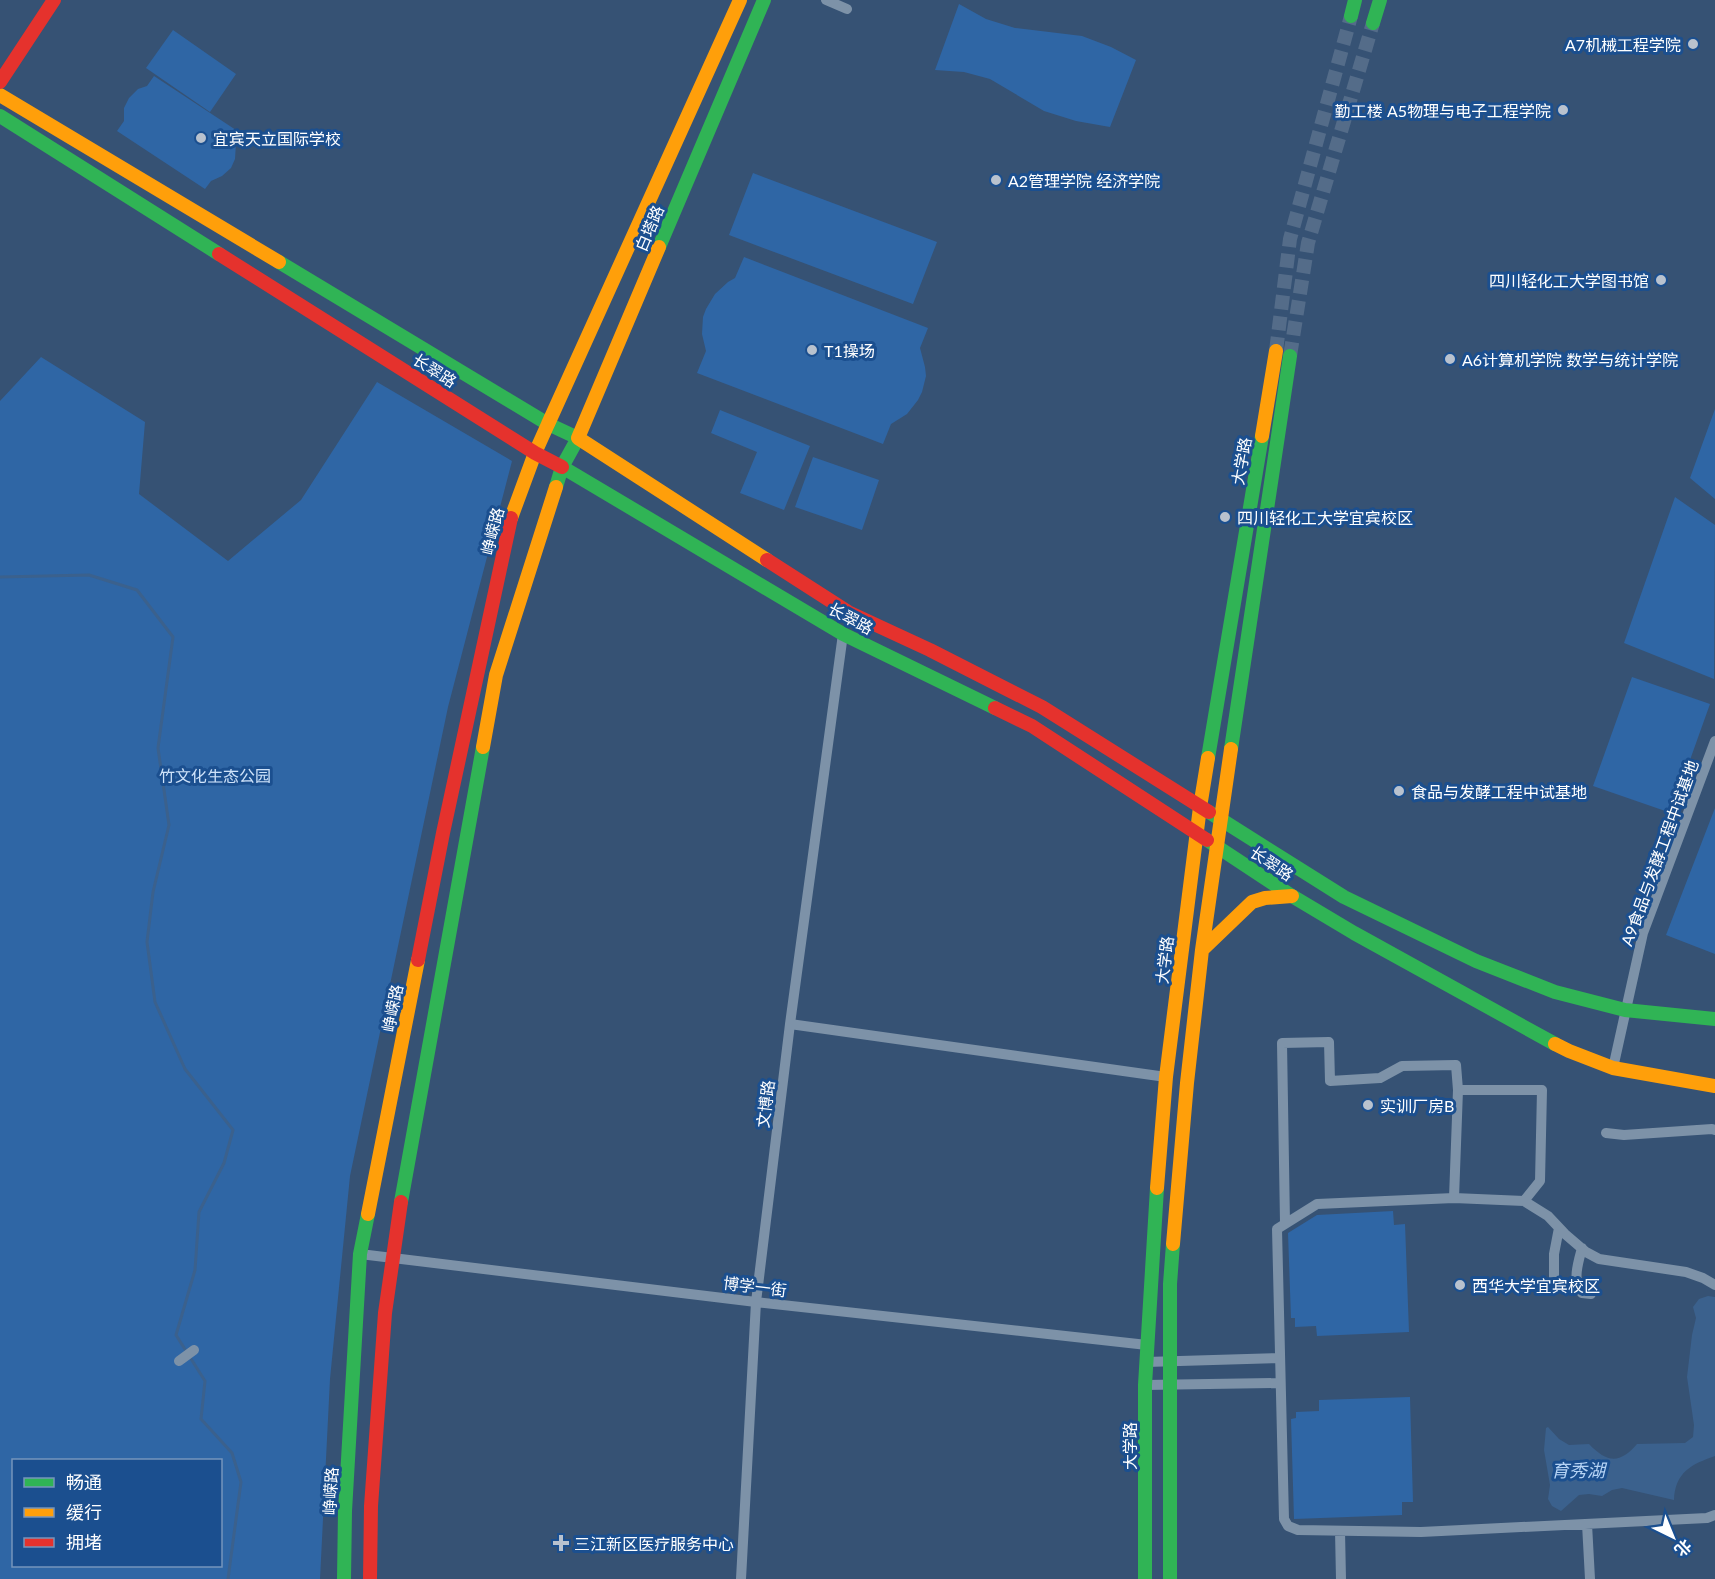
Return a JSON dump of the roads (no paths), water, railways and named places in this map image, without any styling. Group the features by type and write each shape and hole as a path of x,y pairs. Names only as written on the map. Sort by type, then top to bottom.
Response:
{"main road":[{"path":"0,66 43,0"},
{"path":"0,82 54,0"},
{"name":"白塔路","path":"535,453 740,0"},
{"name":"白塔路","path":"562,467 578,438 764,0"},
{"path":"1351,16 1355,0"},
{"path":"1373,23 1380,0"},
{"name":"长翠路","path":"0,95 549,424 578,438 848,612 1042,706 1344,897 1476,961 1555,992 1625,1010 1715,1019"},
{"name":"长翠路","path":"0,116 535,453 843,634 1032,726 1292,896 1354,933 1569,1051 1613,1068 1715,1086"},
{"name":"大学路","path":"1145,1579 1145,1384 1166,1077 1200,807 1283,354 1202,950 1187,1083 1170,1284 1170,1579"},
{"name":"峥嵘路","path":"344,1579 345,1510 360,1254 443,833 511,518 535,453"},
{"path":"370,1579 371,1506 385,1313 397,1222 496,675 562,467"},
{"path":"1202,950 1252,902 1265,898 1292,896"}],"street":[{"path":"826,0 847,9"},
{"name":"文博路","path":"741,1579 756,1302 790,1024 843,634"},
{"name":"A9食品与发酵工程中试基地","path":"1613,1068 1643,933 1715,741"},
{"path":"790,1024 1166,1077"},
{"path":"1286,1224 1282,1043 1329,1042 1330,1081 1380,1078 1402,1066 1456,1065 1458,1090 1454,1197"},
{"path":"1458,1090 1542,1090 1540,1181 1524,1201"},
{"path":"1606,1132 1624,1135 1715,1130"},
{"path":"1712,1518 1421,1532 1298,1530 1288,1526 1284,1519 1277,1229 1317,1204 1454,1197 1524,1201 1548,1216 1582,1248 1599,1259 1686,1272 1715,1285"},
{"path":"1554,1278 1554,1254 1559,1228"},
{"path":"1582,1248 1577,1284 1582,1293 1591,1294"},
{"name":"博学一街","path":"360,1254 756,1302 1147,1345"},
{"path":"179,1361 194,1350"},
{"path":"1146,1362 1280,1358"},
{"path":"1145,1384 1280,1383"},
{"path":"1587,1524 1590,1579"},
{"path":"1340,1531 1341,1579"}],"water":[{"name":"育秀湖","path":"1708,1296 1715,1297 1715,1456 1686,1470 1678,1482 1674,1500 1622,1488 1612,1490 1602,1496 1579,1495 1561,1511 1552,1506 1548,1499 1550,1485 1544,1450 1548,1427 1559,1439 1569,1445 1589,1444 1602,1455 1613,1459 1625,1455 1637,1444 1685,1443 1693,1437 1694,1425 1687,1377 1696,1318 1693,1307 1699,1299"}],"waterway":[{"path":"0,577 89,575 137,590 173,637 158,748 169,825 153,892 147,942 155,1002 185,1069 233,1130 224,1163 199,1212 195,1270 176,1335 205,1381 201,1419 232,1453 241,1482 228,1579"}],"tunnel":[{"path":"1276,351 1290,239 1351,16"},
{"path":"1290,356 1308,243 1373,23"}],"place":[{"name":"A7机械工程学院","path":"1693,44"},
{"name":"勤工楼 A5物理与电子工程学院","path":"1563,110"},
{"name":"宜宾天立国际学校","path":"201,138"},
{"name":"A2管理学院 经济学院","path":"996,180"},
{"name":"四川轻化工大学图书馆","path":"1661,280"},
{"name":"T1操场","path":"812,350"},
{"name":"A6计算机学院 数学与统计学院","path":"1450,359"},
{"name":"四川轻化工大学宜宾校区","path":"1225,517"},
{"name":"食品与发酵工程中试基地","path":"1399,791"},
{"name":"实训厂房B","path":"1368,1105"},
{"name":"西华大学宜宾校区","path":"1460,1285"},
{"name":"三江新区医疗服务中心","path":"561,1543"}],"park label":[{"name":"竹文化生态公园","path":"215,775"}]}
